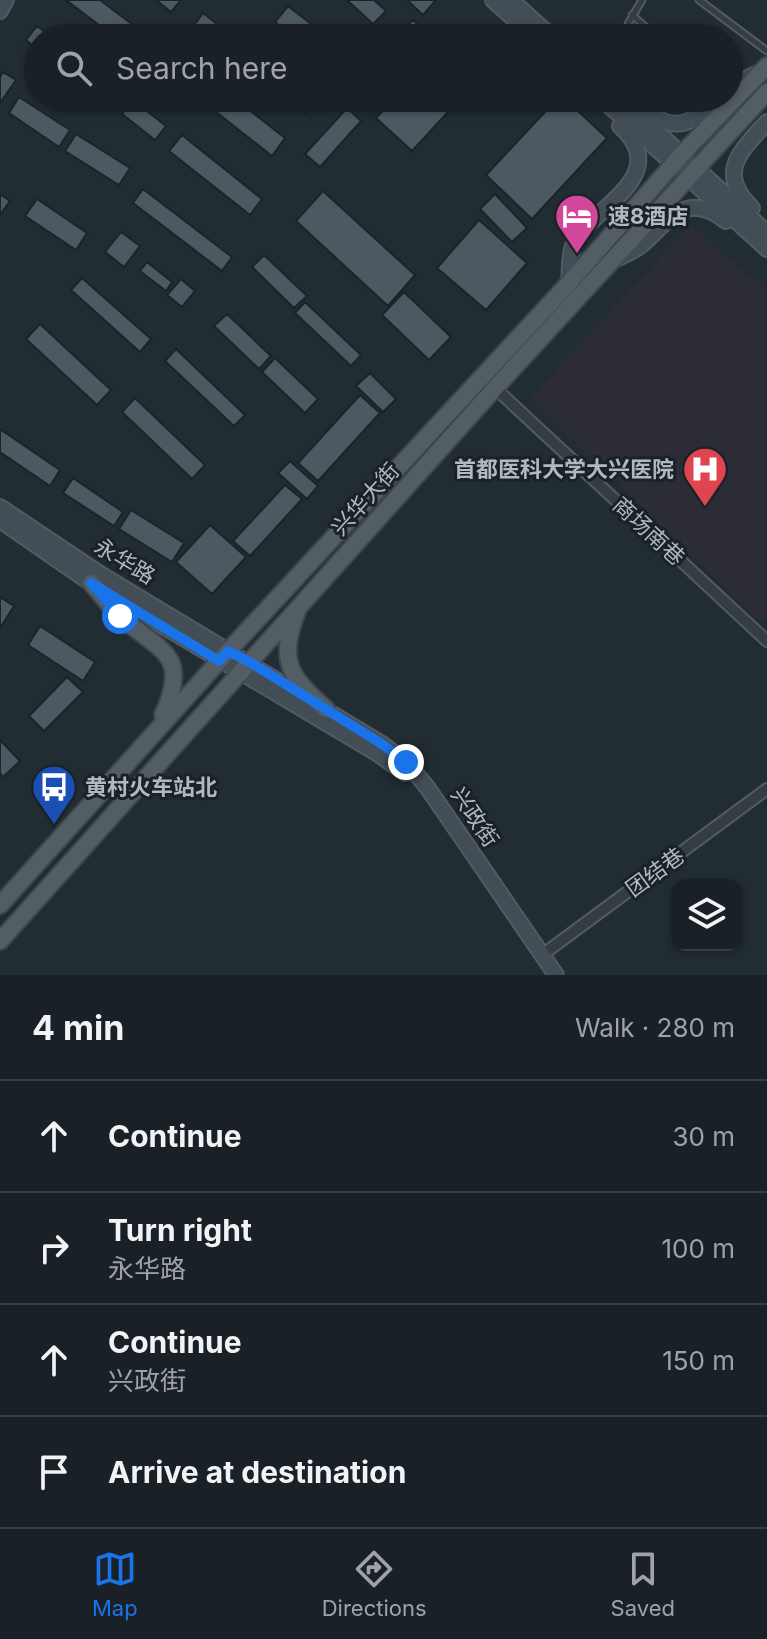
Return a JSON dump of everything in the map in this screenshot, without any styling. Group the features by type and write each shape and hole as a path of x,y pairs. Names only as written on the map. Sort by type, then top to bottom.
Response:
{"main road":[{"path":"0,11 6,0"},
{"path":"493,0 520,24"},
{"path":"511,0 538,24"},
{"path":"743,80 765,69"},
{"name":"兴华大街","path":"743,92 765,69"},
{"name":"兴华大街","path":"0,941 495,388 767,92"},
{"path":"569,283 573,246 635,176 639,158 627,133 607,112"},
{"path":"617,112 677,159 765,242"},
{"path":"633,112 677,159"},
{"path":"649,112 663,121 684,124 705,112"},
{"name":"兴华大街","path":"0,905 223,656 723,112"},
{"path":"767,122 736,158 734,173 742,198 767,222"},
{"path":"612,261 642,245 668,216 686,209 711,212 743,236 765,242"},
{"name":"永华路","path":"0,507 223,656"},
{"name":"永华路","path":"0,520 91,583 223,656"},
{"path":"91,583 120,616 163,647 175,669 171,697 147,740"},
{"path":"300,604 286,644 287,658 292,674 326,709"},
{"path":"223,656 243,667"},
{"name":"兴政街","path":"243,667 326,709 382,744 417,774 556,975"},
{"name":"兴政街","path":"243,667 375,752 411,780 549,975"}],"street":[{"name":"商场南巷","path":"495,388 765,636"},
{"name":"团结巷","path":"542,955 767,789"}],"lane":[{"path":"630,24 632,15 642,0"},
{"path":"699,0 731,24"},
{"path":"632,15 642,24"},
{"path":"743,33 767,51"}],"shaded area":[{"name":"首都医科大学大兴医院","path":"690,225 767,290 767,617 761,623 530,398"}],"building":[{"path":"66,0 100,0 132,24 98,24"},
{"path":"156,0 181,0 171,12"},
{"path":"347,0 374,0 386,11 373,24"},
{"path":"407,0 436,0 423,15"},
{"path":"288,6 311,24 277,24 275,22"},
{"path":"203,13 217,24 195,24"},
{"path":"3,72 16,80 0,103 0,77"},
{"path":"19,97 24,100 24,112 42,112 70,130 59,147 9,113"},
{"path":"148,112 166,126 155,140 122,114"},
{"path":"216,112 252,112 285,138 272,156"},
{"path":"343,112 351,112 361,121 320,167 305,154"},
{"path":"382,112 448,112 412,151 376,118"},
{"path":"545,112 579,112 607,138 532,219 486,175"},
{"path":"76,134 130,168 119,185 65,151"},
{"path":"182,135 262,199 250,215 169,151"},
{"path":"143,189 232,257 222,271 133,203"},
{"path":"323,191 415,275 388,306 296,221"},
{"path":"0,194 10,201 0,215"},
{"path":"495,194 527,228 512,242 480,209"},
{"path":"37,199 87,233 76,250 25,216"},
{"path":"479,220 527,263 486,310 437,268"},
{"path":"121,232 140,246 124,267 105,252"},
{"path":"264,255 307,296 294,308 252,267"},
{"path":"147,262 172,282 166,291 140,271"},
{"path":"82,278 151,339 140,352 71,290"},
{"path":"181,279 195,291 182,307 167,295"},
{"path":"404,292 451,337 429,360 382,315"},
{"path":"305,302 361,355 351,366 295,313"},
{"path":"227,314 271,356 259,369 214,326"},
{"path":"40,324 111,390 97,405 26,339"},
{"path":"176,349 245,415 234,426 165,361"},
{"path":"275,358 318,399 305,413 262,372"},
{"path":"370,373 396,399 383,412 356,386"},
{"path":"360,395 380,413 318,481 298,463"},
{"path":"135,398 205,465 192,479 122,412"},
{"path":"0,429 60,470 50,486 0,452"},
{"path":"290,461 318,486 307,499 278,473"},
{"path":"73,478 123,512 114,526 63,493"},
{"path":"285,485 302,499 250,556 233,541"},
{"path":"131,510 184,543 172,562 119,529"},
{"path":"210,525 246,557 212,594 176,562"},
{"path":"0,597 14,606 0,628"},
{"path":"40,626 95,662 83,681 28,645"},
{"path":"67,677 83,692 44,731 29,716"},
{"path":"0,740 20,761 3,777 0,773"}],"place":[{"name":"速8酒店","path":"577,255"},
{"name":"首都医科大学大兴医院","path":"705,508"},
{"name":"黄村火车站北","path":"54,826"}],"route":[{"path":"120,616 91,583 219,661 228,651 248,661 406,762"}]}
